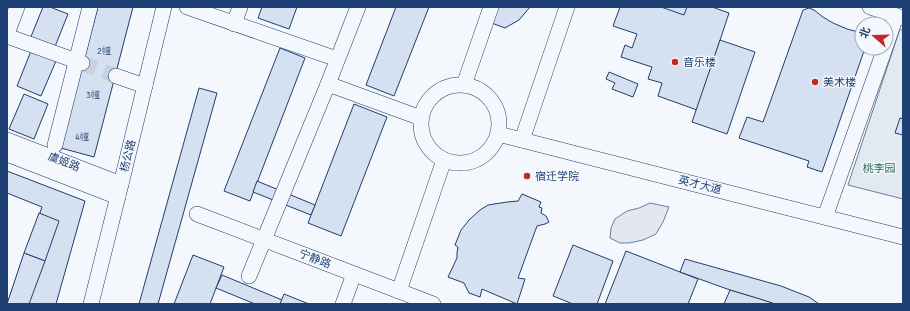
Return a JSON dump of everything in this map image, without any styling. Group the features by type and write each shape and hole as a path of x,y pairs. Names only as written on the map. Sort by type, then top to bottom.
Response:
{"street":[{"path":"55,145 79,62 90,7"},
{"name":"杨公路","path":"91,304 164,7"},
{"path":"187,7 337,59"},
{"path":"234,24 240,7"},
{"path":"249,276 358,7"},
{"path":"464,85 491,7"},
{"path":"522,140 566,7"},
{"path":"870,7 901,14 894,28"},
{"path":"13,13 7,35 79,62"},
{"path":"825,217 882,56"},
{"path":"116,76 145,86"},
{"path":"328,84 421,118"},
{"path":"464,85 481,91 490,99 496,110 499,122 498,134 492,146 482,156 470,162 457,163 444,160 433,153 425,142 421,129 421,118 427,103 435,94 445,87 464,85"},
{"name":"英才大道","path":"498,134 903,237"},
{"name":"虞姬路","path":"7,140 120,190"},
{"path":"7,154 120,190"},
{"path":"399,291 444,160"},
{"name":"宁静路","path":"197,214 433,304"},
{"path":"343,304 354,274"}],"green space":[{"name":"桃李园","path":"900,29 903,31 903,199 848,185 891,56 894,56 894,47"}],"shaded area":[{"path":"650,203 669,207 656,234 643,240 629,243 620,243 610,238 611,228 615,219 627,211"}],"building":[{"path":"43,7 50,7 68,14 54,49 30,39"},
{"path":"98,7 133,7 94,157 61,148"},
{"path":"262,7 297,7 289,29 258,18"},
{"path":"396,7 429,7 394,96 366,85"},
{"path":"494,7 530,7 519,20 505,28 489,22"},
{"path":"619,7 703,7 694,33"},
{"name":"音乐楼","path":"620,7 661,7 684,15 687,7 712,7 729,13 697,110 658,96 662,83 648,79 652,67 621,57 625,45 632,48 637,34 613,26"},
{"name":"美术楼","path":"809,8 814,10 833,23 854,31 854,56 862,56 822,172 807,167 809,161 739,138 747,117 763,122 803,10"},
{"path":"720,40 755,52 727,134 692,122"},
{"path":"280,48 305,58 250,201 224,191"},
{"path":"31,51 56,61 41,96 17,86"},
{"path":"609,72 638,84 633,97 612,89 615,83 606,79"},
{"path":"199,88 217,93 158,304 139,304"},
{"path":"24,94 48,104 34,139 9,129"},
{"path":"354,104 387,117 341,236 308,223"},
{"path":"900,118 903,119 903,135 895,133"},
{"path":"7,171 85,201 56,304 7,304 42,207 7,193"},
{"path":"257,181 315,205 311,215 253,192"},
{"path":"522,194 541,202 539,207 542,208 541,213 546,216 549,222 537,226 518,278 525,279 517,304 482,289 480,297 469,293 464,283 448,277 457,258 458,247 455,245 461,230 470,219 488,205 518,201"},
{"path":"39,213 59,221 45,261 24,253"},
{"path":"573,245 613,261 597,304 573,304 553,296"},
{"path":"626,251 698,279 688,304 605,304"},
{"path":"24,253 45,261 29,304 7,304"},
{"path":"193,255 224,267 210,304 174,304"},
{"path":"685,259 781,286 809,297 819,304 775,304 730,290 680,272"},
{"path":"222,275 282,300 280,304 255,304 216,288"},
{"path":"730,290 760,299 775,304 724,304"},
{"path":"284,294 309,304 280,304"}],"tunnel":[{"path":"82,63 116,76"}],"place":[{"name":"音乐楼","path":"675,62"},
{"name":"美术楼","path":"815,82"},
{"name":"宿迁学院","path":"527,176"}]}
